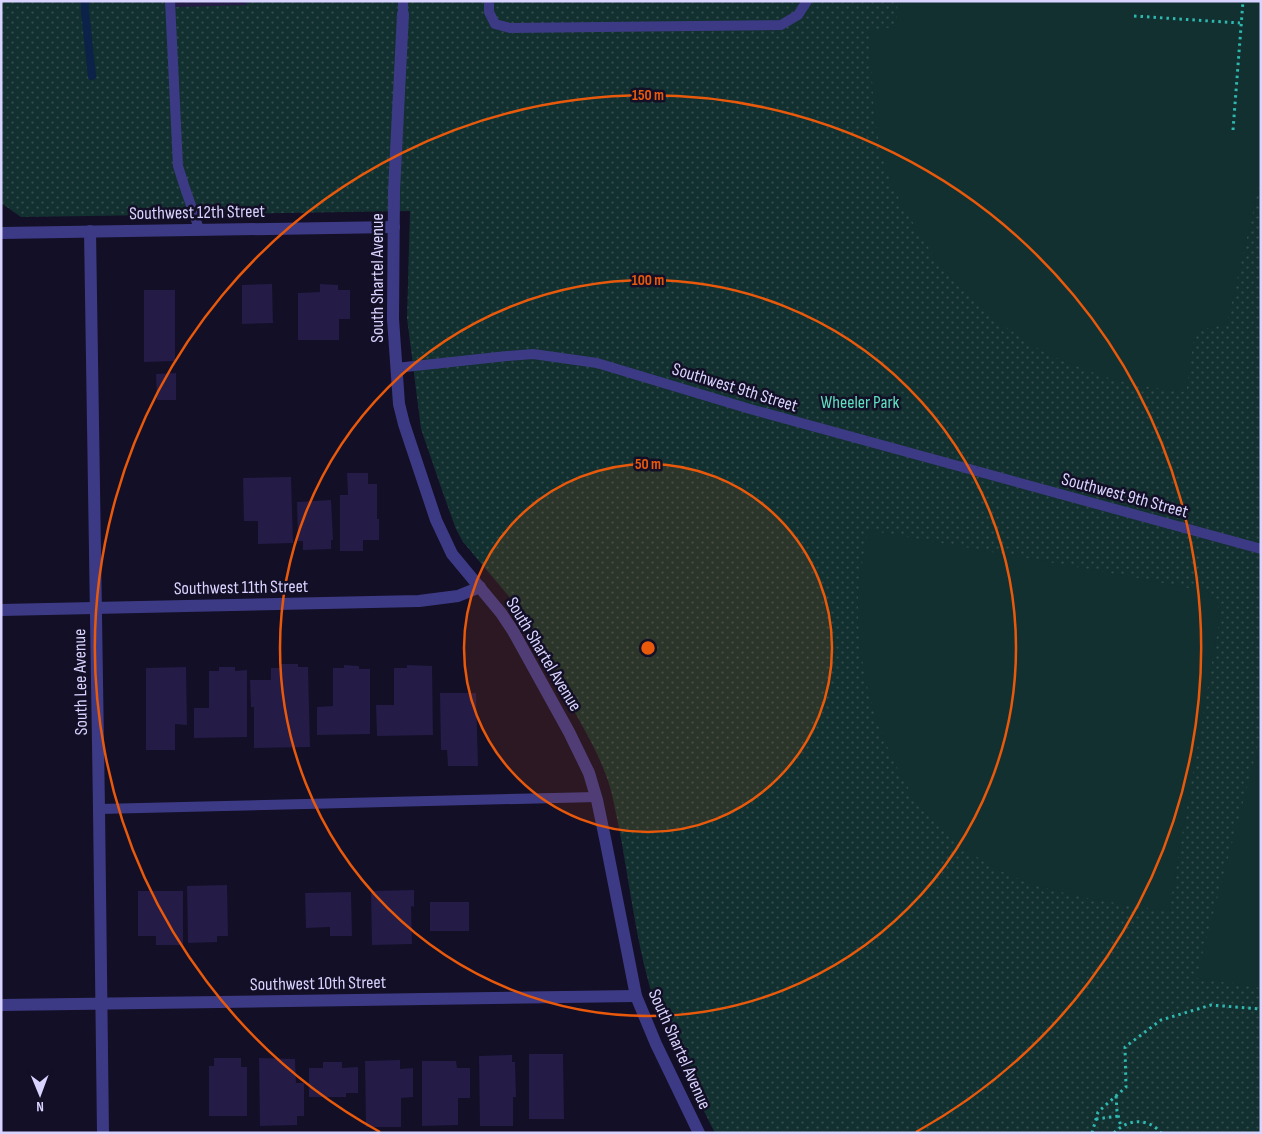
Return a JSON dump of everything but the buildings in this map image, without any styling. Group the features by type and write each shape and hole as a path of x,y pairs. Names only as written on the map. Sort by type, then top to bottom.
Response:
{"street":[{"name":"South Shartel Avenue","path":"403,7 394,191 393,319 396,368 403,417 436,520 452,554 501,613 513,631 565,723 588,773 596,797 606,843 636,996 656,1044 699,1133"},
{"name":"Southwest 12th Street","path":"1,233 394,227"},
{"name":"South Lee Avenue","path":"90,231 102,1003 102,1133"},
{"name":"Southwest 11th Street","path":"1,610 419,601 458,596 480,587"},
{"name":"Southwest 10th Street","path":"1,1005 636,996"}],"lane":[{"path":"170,1 178,166 199,229"},
{"path":"489,1 489,12 496,24 510,28 781,25 798,15 807,1"},
{"name":"Southwest 9th Street","path":"396,368 533,354 597,363 750,409 1261,549"},
{"path":"99,810 596,797"}],"path":[{"path":"1233,130 1243,1"},
{"path":"1134,16 1240,23"},
{"path":"1092,1133 1098,1112 1126,1088 1125,1048 1161,1020 1211,1005 1261,1008"},
{"path":"1116,1096 1121,1127"},
{"path":"1096,1119 1119,1116"},
{"path":"1114,1133 1129,1123 1139,1122 1150,1124 1160,1133"}],"green space":[{"name":"Wheeler Park","path":"1,1 1261,1 1261,1133 715,1133 678,1060 655,1004 632,906 613,797 602,765 542,650 512,600 463,542 456,529 421,429 407,318 410,211 21,217 1,203"},
{"path":"900,1 1261,1 1261,177 1227,324 1195,331 1186,392 1136,385 1105,377 1045,353 1001,324 954,281 933,255 891,183 880,148 874,111 869,30 896,27 898,3"},
{"path":"868,530 1208,592 1221,611 1169,911 1110,902 1052,890 1000,871 950,837 917,802 894,761 885,740 870,696 865,674 861,651 858,596"},
{"path":"1261,735 1261,988 1196,978"}],"waterway":[{"path":"85,1 92,76"}]}
